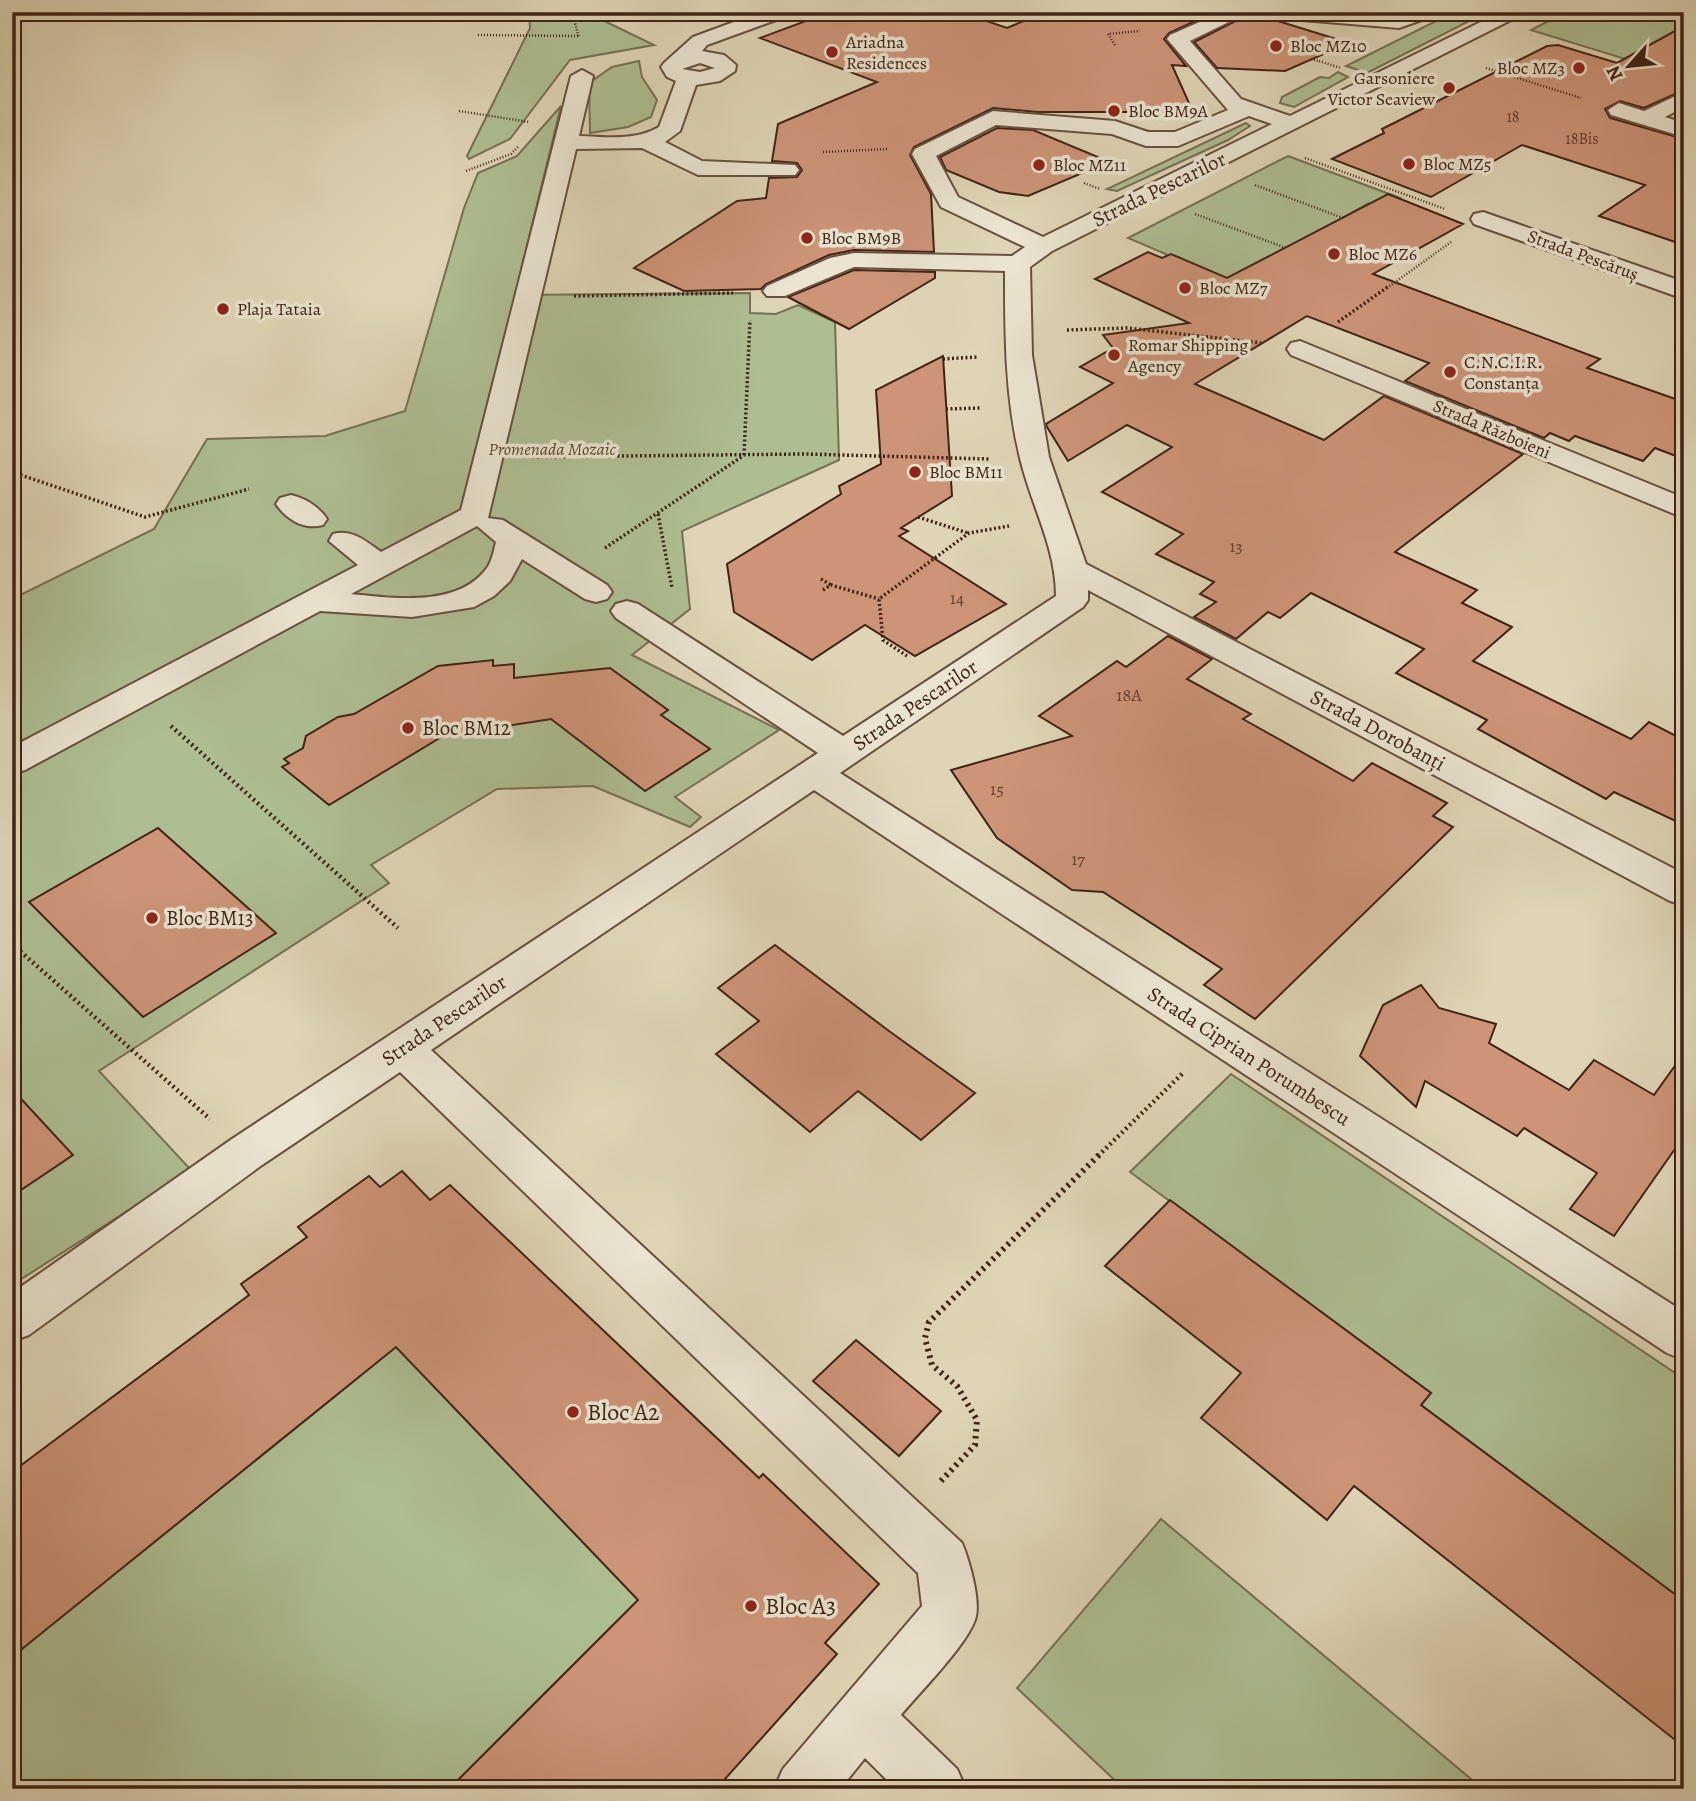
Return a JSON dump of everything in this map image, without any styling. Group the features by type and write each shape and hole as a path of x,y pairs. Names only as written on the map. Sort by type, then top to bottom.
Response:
{"street":[{"path":"566,142 645,141 669,131 685,69 700,41 780,12"},
{"path":"1239,12 1177,39 1233,104 1248,109 1293,139"},
{"path":"1278,12 1399,22 1426,12"},
{"name":"Strada Pescarilor","path":"12,1320 247,1152 1072,600 1072,569 1034,457 1019,355 1030,255 1293,139 1511,13"},
{"path":"12,762 475,515 582,76"},
{"path":"1646,118 1684,98"},
{"path":"1030,255 949,202 923,154 993,118 1115,128 1146,139 1178,139 1248,109"},
{"path":"1619,110 1684,130"},
{"path":"645,141 698,168 787,170"},
{"name":"Strada Pescăruș","path":"1483,219 1684,291"},
{"path":"776,291 839,263 854,260 1030,255"},
{"name":"Strada Războieni","path":"1300,349 1684,509"},
{"path":"475,515 596,592"},
{"path":"313,601 411,608 458,601 482,589 499,574 513,539"},
{"path":"344,541 380,566"},
{"name":"Strada Dorobanți","path":"1072,569 1684,891"},
{"name":"Strada Ciprian Porumbescu","path":"627,611 684,648 829,763 1219,1037 1684,1338"},
{"path":"402,1048 943,1561 950,1615 803,1789"},
{"path":"863,1717 937,1789"}],"path":[{"path":"1115,45 1108,34 1149,31"},
{"path":"478,35 579,36"},
{"path":"1311,59 1341,68"},
{"path":"1474,64 1619,110"},
{"path":"458,111 540,124"},
{"path":"1293,139 1430,204 1483,219"},
{"path":"787,170 789,155 879,148 923,154"},
{"path":"1084,183 1100,189"},
{"path":"1255,185 1343,218"},
{"path":"1185,210 1286,248"},
{"path":"1068,330 1128,328 1300,349 1483,219"},
{"path":"528,296 682,294"},
{"path":"744,455 750,313"},
{"path":"489,457 744,455 990,459"},
{"path":"567,573 744,455"},
{"path":"12,472 145,517 246,489 259,490"},
{"path":"658,514 684,648"},
{"path":"918,517 968,533"},
{"path":"878,599 968,533 1010,526"},
{"path":"821,579 831,585 878,599"},
{"path":"823,590 831,585"},
{"path":"878,599 883,640 912,660"},
{"path":"136,695 398,928"},
{"path":"12,944 247,1152"},
{"path":"902,1522 975,1445 977,1420 957,1386 932,1365 925,1338 929,1322 1219,1037"}],"green space":[{"path":"529,12 586,12 654,45 570,60 510,139 469,159 467,156 530,28"},
{"path":"1454,12 1483,14 1367,73 1346,66"},
{"path":"1566,12 1684,12 1684,26 1638,63 1531,30"},
{"path":"639,61 642,77 657,100 651,117 628,127 590,133 589,83 612,67"},
{"path":"1338,72 1348,77 1294,107 1280,103 1282,97 1320,77 1329,78"},
{"name":"Promenada Mozaic","path":"561,106 515,295 750,293 750,313 776,314 798,305 835,322 839,460 682,531 690,609 632,655 779,730 675,797 701,817 690,827 593,786 497,789 371,865 389,883 99,1071 191,1170 12,1285 12,599 154,529 207,439 325,436 405,411 464,208 478,173 517,156"},
{"path":"1246,123 1250,126 1228,140 1117,191 1107,189"},
{"path":"1288,156 1400,198 1382,208 1369,203 1229,281 1128,238"},
{"path":"1231,1074 1684,1379 1684,1601 1421,1405 1431,1393 1130,1172"},
{"path":"396,1347 584,1543 658,1592 618,1620 449,1789 12,1789 12,1657"},
{"path":"1161,1519 1483,1789 1124,1789 1017,1688"}],"building":[{"path":"830,12 960,12 1007,28 1045,12 1215,12 1169,33 1164,39 1186,66 1172,65 1193,112 1037,112 993,108 914,147 910,155 931,194 934,252 854,250 829,255 766,284 761,289 684,291 634,268 737,201 766,198 769,178 797,177 802,170 797,163 772,161 778,124 877,82 760,38"},
{"name":"Bloc MZ10","path":"1253,12 1349,43 1285,71 1217,68 1194,42"},
{"path":"1684,26 1684,90 1644,108 1620,101 1605,109 1610,118 1684,139 1684,245 1599,216 1645,185 1522,145 1431,197 1332,159 1384,133 1382,129 1547,46 1558,45 1617,63"},
{"name":"Bloc MZ11","path":"997,128 1033,130 1105,160 1095,164 1099,166 1028,196 999,192 946,170 940,157"},
{"path":"1388,194 1463,224 1373,274 1600,359 1587,368 1684,402 1684,459 1655,448 1643,461 1575,436 1569,441 1550,433 1544,438 1405,381 1429,363 1307,316 1195,384 1324,440 1384,396 1523,454 1395,552 1477,590 1462,603 1512,627 1473,661 1631,739 1649,722 1684,740 1684,825 1614,792 1606,799 1478,729 1487,720 1396,673 1424,649 1311,593 1280,618 1268,612 1236,639 1194,617 1216,602 1200,594 1214,582 1156,554 1183,534 1102,492 1172,447 1127,425 1068,461 1047,427 1046,424 1113,383 1080,367 1113,348 1103,335 1189,323 1095,279 1148,252 1162,258 1171,254 1227,278"},
{"path":"854,270 935,272 935,278 849,329 788,297"},
{"name":"Bloc BM11","path":"943,356 952,496 901,528 908,531 899,536 1006,604 915,656 865,625 812,660 734,612 727,564 841,494 839,486 881,464 876,390"},
{"path":"1168,636 1212,659 1187,679 1251,714 1243,719 1353,781 1372,763 1447,803 1433,816 1453,827 1255,1019 1204,985 1222,969 1103,892 1072,890 997,838 951,770 1072,736 1039,716 1117,661 1126,667"},
{"name":"Bloc BM12","path":"493,660 493,666 514,664 514,678 610,668 668,710 661,715 710,749 645,791 551,719 443,736 329,805 282,767 289,763 284,759 303,748 306,736 338,717 354,714 438,666"},
{"name":"Bloc BM13","path":"158,828 276,933 143,1017 29,902"},
{"path":"775,945 975,1093 921,1140 858,1091 810,1132 716,1054 759,1021 718,988"},
{"path":"1421,985 1439,1008 1496,1024 1489,1043 1569,1090 1594,1060 1654,1095 1684,1053 1684,1136 1614,1236 1570,1209 1597,1173 1524,1128 1517,1136 1425,1081 1416,1107 1360,1056 1383,1005"},
{"path":"12,1089 73,1155 12,1196"},
{"path":"402,1171 430,1200 450,1185 759,1478 763,1474 879,1584 825,1643 837,1654 716,1789 449,1789 638,1600 396,1347 12,1657 12,1472 249,1295 241,1284 307,1237 298,1227 369,1176 380,1187"},
{"path":"1170,1200 1431,1393 1421,1405 1684,1601 1684,1747 1354,1486 1327,1520 1201,1418 1241,1373 1105,1266"},
{"path":"856,1340 941,1411 899,1456 813,1381"}],"place":[{"name":"Bloc MZ10","path":"1276,46"},
{"name":"Ariadna Residences","path":"832,52"},
{"name":"Bloc MZ3","path":"1579,68"},
{"name":"Garsoniere Victor Seaview","path":"1449,88"},
{"name":"Bloc BM9A","path":"1114,111"},
{"name":"Bloc MZ5","path":"1409,164"},
{"name":"Bloc MZ11","path":"1039,165"},
{"name":"Bloc BM9B","path":"807,238"},
{"name":"Bloc MZ6","path":"1334,254"},
{"name":"Bloc MZ7","path":"1185,288"},
{"name":"Plaja Tataia","path":"223,309"},
{"name":"Romar Shipping Agency","path":"1114,355"},
{"name":"C.N.C.I.R. Constanța","path":"1450,372"},
{"name":"Bloc BM11","path":"915,472"},
{"name":"Bloc BM12","path":"408,728"},
{"name":"Bloc BM13","path":"152,918"},
{"name":"Bloc A2","path":"573,1412"},
{"name":"Bloc A3","path":"751,1606"}]}
